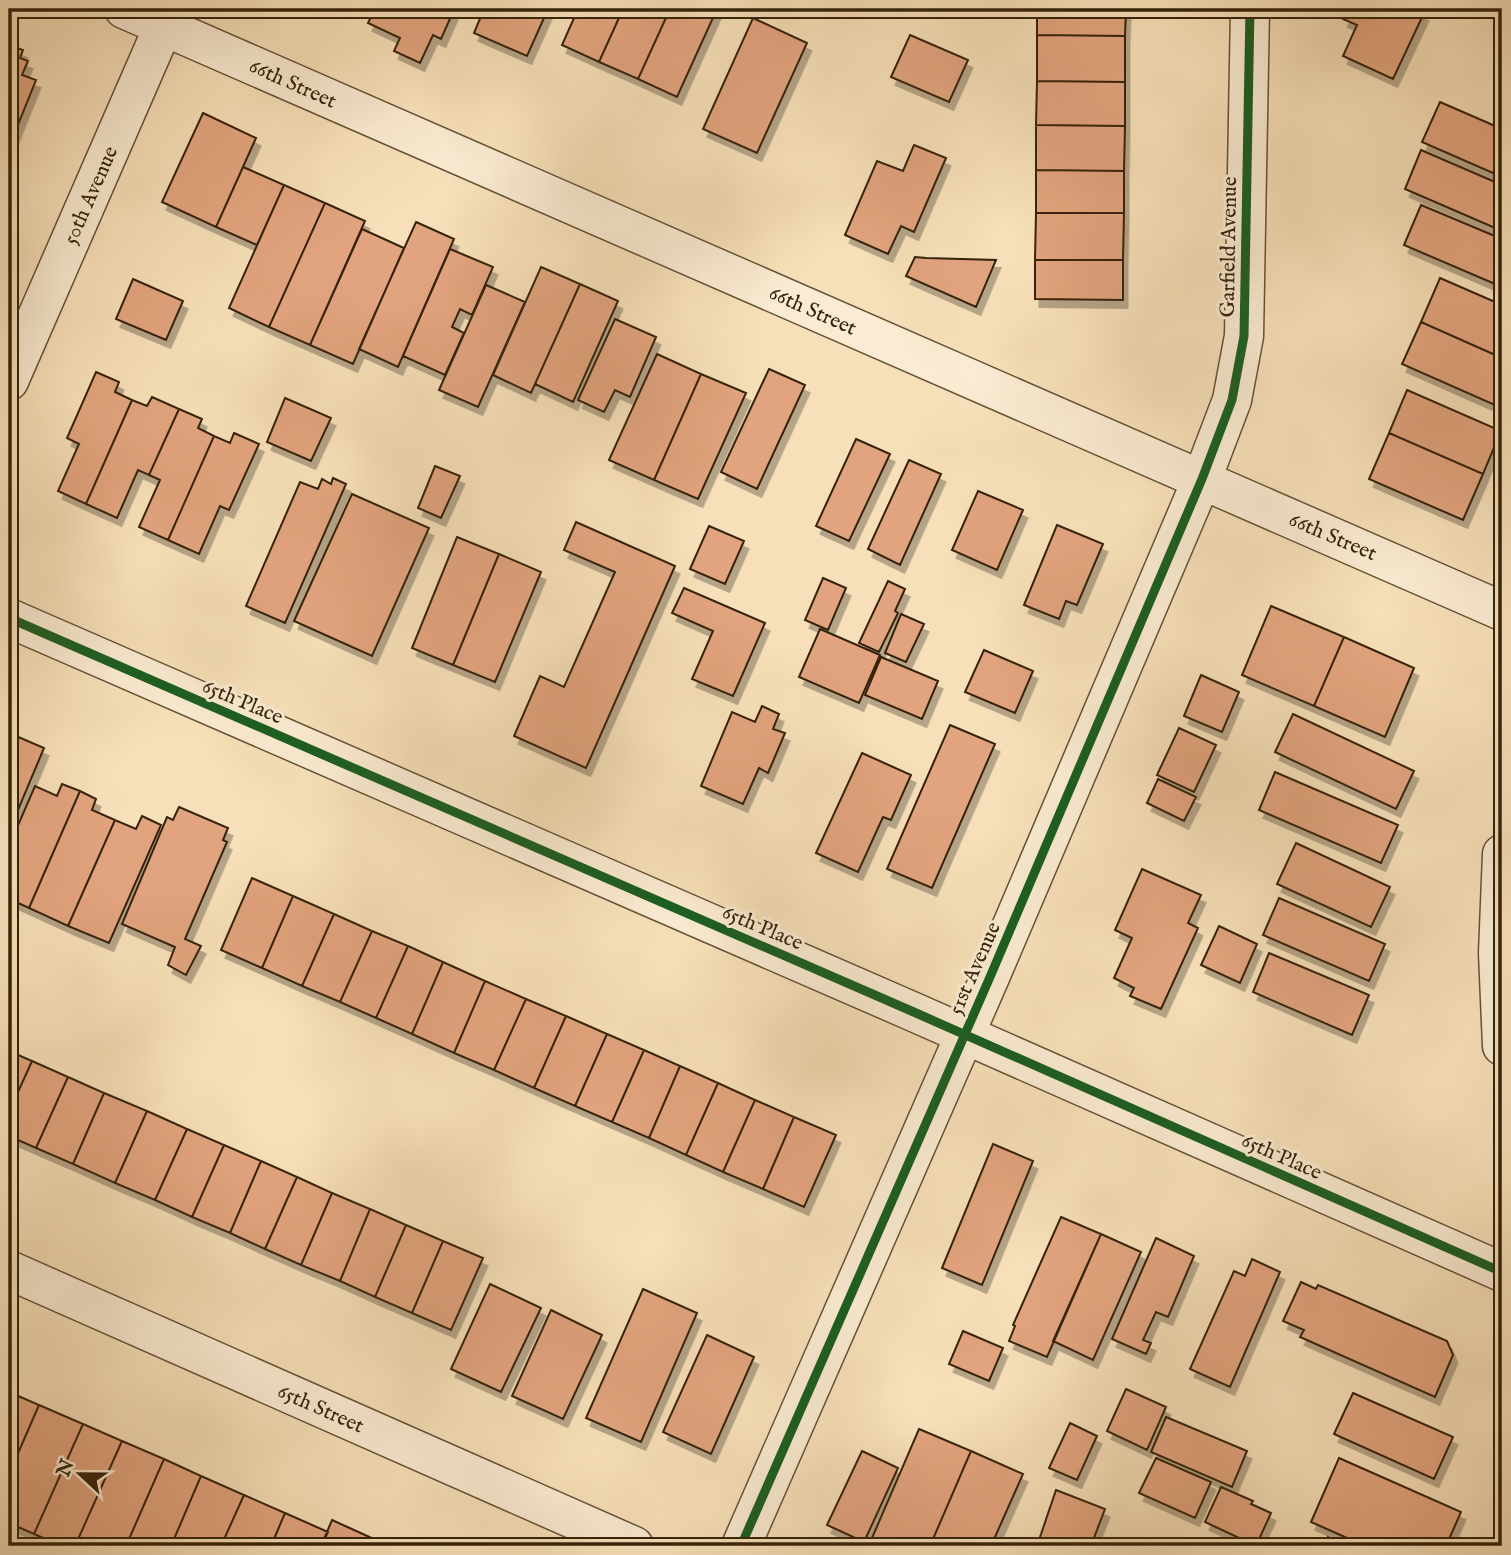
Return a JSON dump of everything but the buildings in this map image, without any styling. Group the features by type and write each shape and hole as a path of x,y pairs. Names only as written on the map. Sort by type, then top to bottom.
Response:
{"street":[{"name":"66th Street","path":"124,9 167,18 1502,611"},
{"name":"Garfield Avenue","path":"1202,479 1232,400 1244,337 1250,9"},
{"name":"50th Avenue","path":"9,382 167,18"},
{"name":"51st Avenue","path":"741,1546 1202,479"},
{"name":"65th Place","path":"9,618 964,1034 1502,1272"},
{"path":"1502,854 1498,953 1502,1046"},
{"name":"65th Street","path":"9,1270 634,1546"}],"cycle path":[{"path":"741,1546 990,977 1202,479 1232,400 1244,336 1250,9"},
{"path":"9,618 916,1013 1502,1272"}]}
